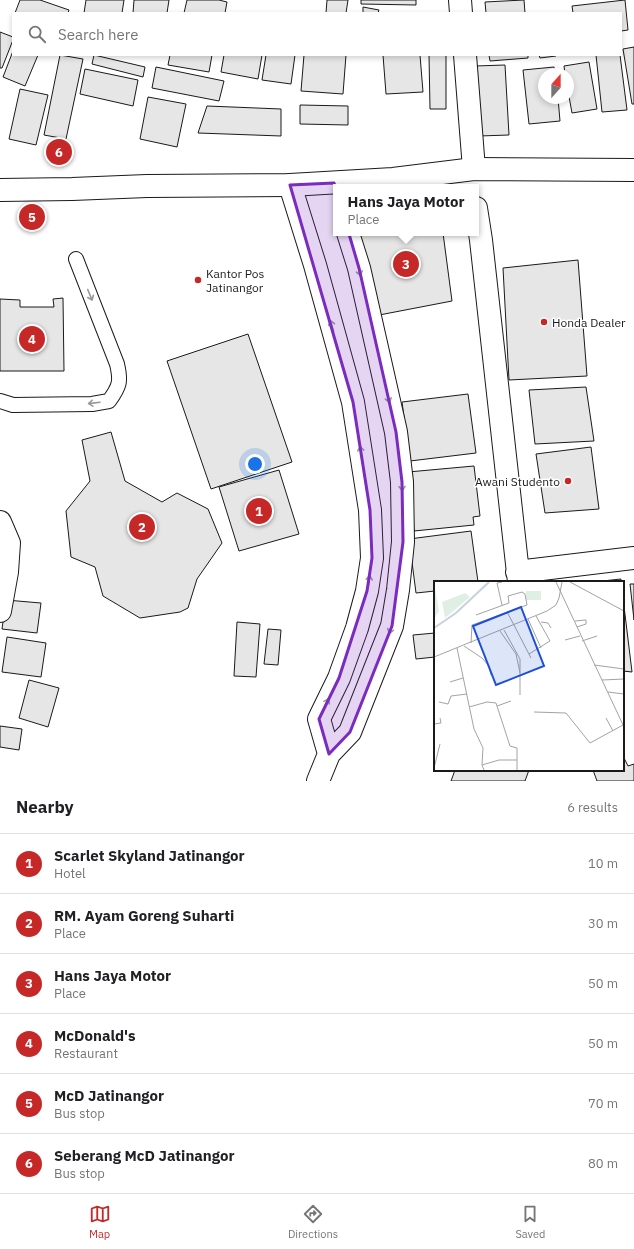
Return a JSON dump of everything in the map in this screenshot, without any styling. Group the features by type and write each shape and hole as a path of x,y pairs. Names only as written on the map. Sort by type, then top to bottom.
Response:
{"main road":[{"path":"460,0 462,12"},
{"path":"465,56 472,175"},
{"path":"357,184 393,179 472,175 634,170"},
{"path":"290,185 315,265 353,402 370,510 372,558 367,591 357,628 341,670 319,719 329,754"},
{"path":"0,190 147,186 290,185 333,187"},
{"path":"479,227 518,577 634,558"},
{"path":"318,781 329,754 350,732 392,626 398,590 403,542 402,482 396,432 359,268 349,236"},
{"path":"0,522 9,543 8,572 0,611"}],"lane":[{"path":"0,400 13,405 92,404 109,401 118,388 120,377 118,364 76,259"}],"highlighted area":[{"path":"334,183 359,268 396,432 402,482 403,542 392,626 350,732 329,754 319,719 339,678 367,591 372,558 370,510 353,402 290,185"}],"building":[{"path":"20,0 40,0 69,10 68,12 15,12"},
{"path":"86,0 124,0 122,12 84,12"},
{"path":"134,0 169,0 167,12 133,12"},
{"path":"187,0 219,0 227,2 225,12 184,12"},
{"path":"327,0 348,0 346,12 326,12"},
{"path":"361,0 416,0 416,5 361,4"},
{"path":"524,0 525,12 486,12 485,2"},
{"path":"625,0 628,30 622,31 622,12 573,12 572,6"},
{"path":"363,7 379,10 378,12 363,12"},
{"path":"0,32 12,37 12,43 2,68 0,68"},
{"path":"634,47 634,104 632,104 623,49"},
{"path":"12,54 12,56 38,56 25,86 3,77"},
{"path":"60,56 83,59 66,139 44,135"},
{"path":"94,56 98,56 145,67 143,77 92,64"},
{"path":"170,56 212,56 209,72 168,65"},
{"path":"224,56 262,56 258,79 221,72"},
{"path":"266,56 295,56 291,84 262,80"},
{"path":"304,56 346,56 343,94 301,91"},
{"path":"383,56 420,56 423,92 386,94"},
{"path":"429,56 446,56 446,109 430,109"},
{"path":"489,56 528,56 528,58 490,61"},
{"path":"539,56 556,56 540,58"},
{"path":"596,56 620,56 627,110 602,112"},
{"path":"589,62 597,109 572,113 570,104 574,104 574,68 564,68 564,66"},
{"path":"505,65 509,135 479,136 475,66"},
{"path":"156,67 224,81 219,101 152,88"},
{"path":"85,69 138,80 133,106 80,94"},
{"path":"538,69 538,104 559,104 560,121 529,124 523,70"},
{"path":"20,89 48,95 36,145 9,139"},
{"path":"148,97 186,104 177,147 140,139"},
{"path":"300,105 348,106 348,125 300,124"},
{"path":"207,106 281,109 281,136 198,133"},
{"path":"360,236 443,236 452,301 374,316"},
{"name":"Honda Dealer","path":"578,260 587,376 509,380 503,268"},
{"path":"63,298 64,371 0,371 0,299 20,300 20,307 54,307 53,299"},
{"path":"248,334 292,462 211,489 167,361"},
{"path":"586,387 594,441 535,444 529,390"},
{"path":"468,394 476,453 410,461 402,402"},
{"path":"111,432 125,481 162,502 177,493 208,509 222,543 197,579 188,608 180,612 140,618 103,596 95,567 71,557 66,511 90,481 82,440"},
{"name":"Awani Studento","path":"591,447 599,509 545,513 536,454"},
{"path":"474,466 480,516 473,517 474,525 414,531 408,472"},
{"path":"279,470 299,534 239,551 219,487"},
{"path":"471,531 478,581 434,581 434,591 416,593 409,539"},
{"path":"621,579 621,581 602,581"},
{"path":"630,584 634,584 634,620"},
{"path":"6,600 41,603 37,633 2,629"},
{"path":"624,606 632,672 624,671"},
{"path":"237,622 260,624 256,677 234,676"},
{"path":"268,629 281,630 278,665 264,664"},
{"path":"434,633 434,657 416,659 413,635"},
{"path":"7,637 46,643 41,677 2,672"},
{"path":"29,680 59,688 48,727 19,718"},
{"path":"0,726 22,729 19,750 0,747"},
{"path":"624,758 628,766 634,764 634,781 597,781 593,771 624,771"},
{"path":"455,771 529,771 525,781 451,781"}],"place":[{"name":"Seberang McD Jatinangor","path":"59,152"},
{"name":"McD Jatinangor","path":"32,217"},
{"name":"Hans Jaya Motor","path":"406,264"},
{"name":"Kantor Pos Jatinangor","path":"198,280"},
{"name":"Honda Dealer","path":"544,322"},
{"name":"McDonald's","path":"32,339"},
{"name":"Awani Studento","path":"568,481"},
{"name":"Scarlet Skyland Jatinangor","path":"259,511"},
{"name":"RM. Ayam Goreng Suharti","path":"142,527"}]}
